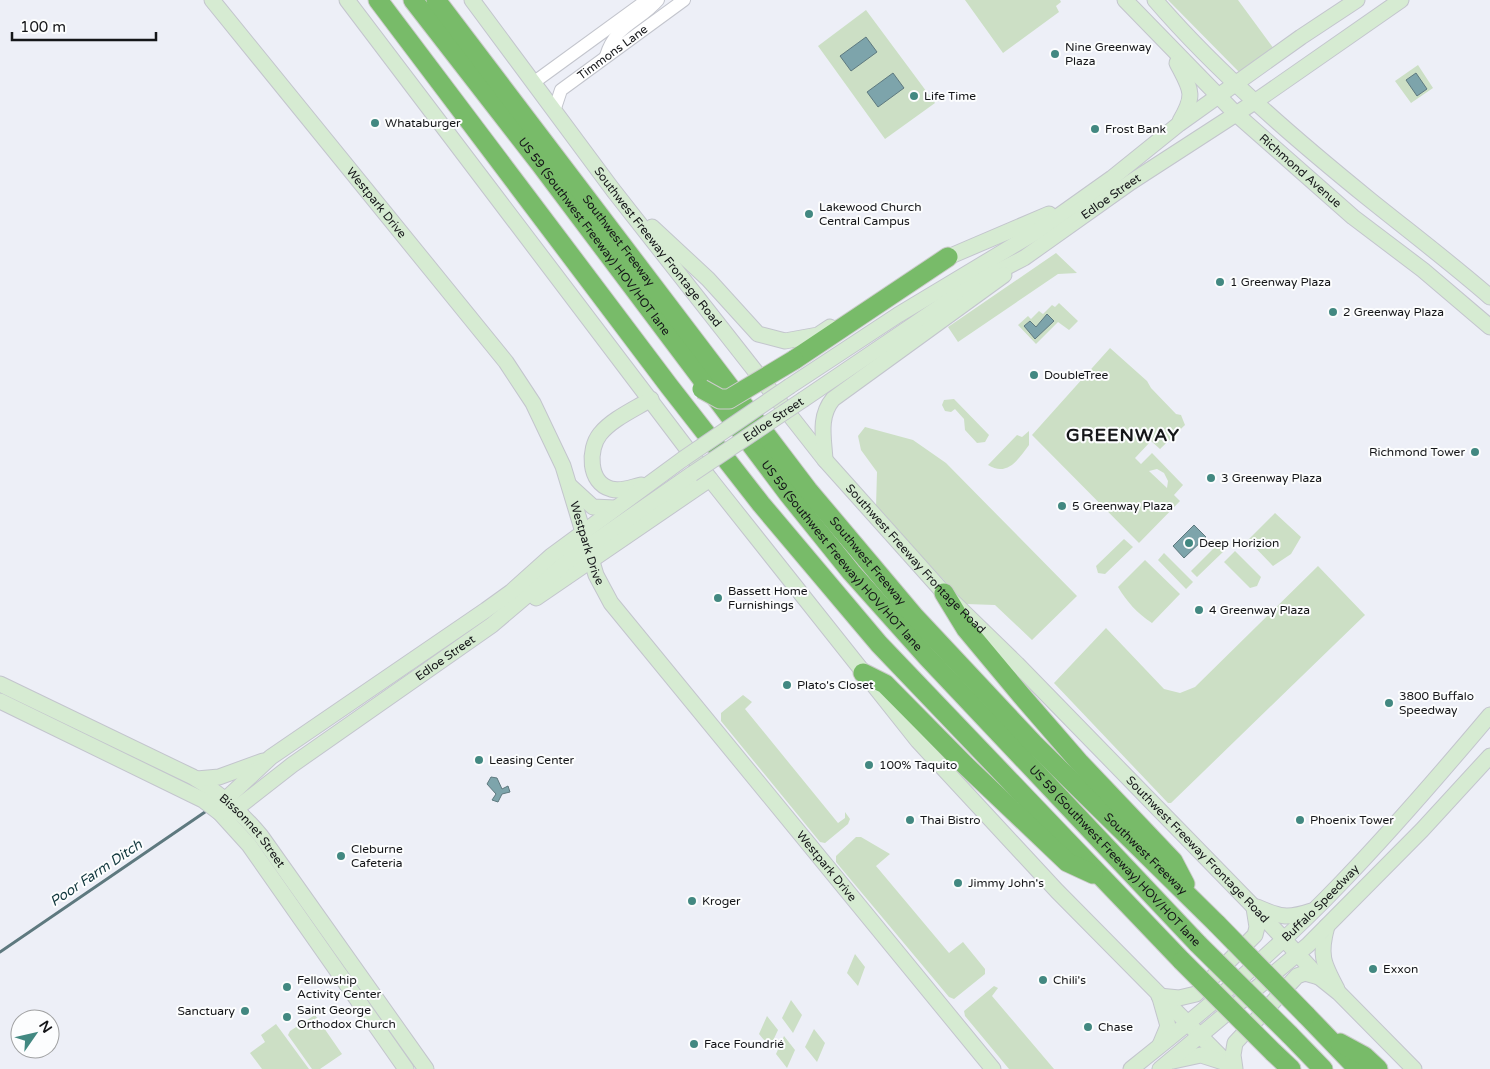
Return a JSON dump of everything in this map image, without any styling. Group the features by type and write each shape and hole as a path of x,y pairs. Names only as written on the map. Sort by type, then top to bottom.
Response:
{"highway":[{"path":"378,0 669,386 761,504 879,644 1102,878 1291,1069"},
{"path":"407,0 825,549 898,636 1085,825"},
{"name":"US 59 (Southwest Freeway) HOV/HOT lane","path":"413,0 542,165 784,487 851,572 1198,944 1323,1069"},
{"name":"Southwest Freeway","path":"436,0 814,498 915,617 1034,744 1196,902 1358,1069"},
{"path":"702,389 720,399 729,399 794,360 948,257"},
{"path":"944,593 966,628 1021,695 1079,762 1173,861 1196,902"},
{"path":"862,673 885,684 964,765 1067,862 1102,878"},
{"path":"1326,1036 1364,1056 1378,1069"}],"main road":[{"name":"Westpark Drive","path":"212,0 506,362 545,426 568,485 596,575 616,609 993,1069"},
{"path":"347,0 710,479 862,673 918,741 995,826 1159,996 1232,1067"},
{"name":"Southwest Freeway Frontage Road","path":"472,0 613,190 825,460 944,593 1253,906 1318,977 1339,993 1414,1069"},
{"name":"Richmond Avenue","path":"1125,0 1218,98 1353,217 1462,301 1490,327"},
{"name":"Richmond Avenue","path":"1154,0 1235,84 1367,198 1490,297"},
{"name":"Edloe Street","path":"228,807 292,765 492,625 587,546 661,495 736,434 870,334 1036,232 1122,170 1179,124 1358,0"},
{"name":"Edloe Street","path":"197,780 219,777 271,757 511,592 550,556 587,546 615,508 652,481 736,434 878,348 989,276 1024,258 1131,182 1256,101 1401,0"},
{"path":"1169,48 1190,93 1191,104 1179,124"},
{"path":"1122,170 1131,182"},
{"path":"613,190 708,279 758,334 785,341 818,335 913,273 1079,201"},
{"path":"825,460 822,436 824,414 833,399 985,290 1024,258"},
{"path":"1462,301 1477,286"},
{"path":"651,399 601,433 594,447 592,463 599,480 612,490 622,490 652,481"},
{"path":"587,546 710,479"},
{"path":"568,485 594,507 615,508"},
{"path":"399,670 408,684"},
{"name":"Bissonnet Street","path":"0,684 32,708 185,790 228,807 249,845 406,1069"},
{"name":"Bissonnet Street","path":"0,701 32,708 197,780 266,842 426,1069"},
{"name":"Buffalo Speedway","path":"1131,1069 1188,1024 1314,910 1341,883 1443,770 1490,715"},
{"name":"Buffalo Speedway","path":"1164,1066 1298,954 1328,926 1416,837 1490,756"},
{"name":"Edloe Street","path":"228,807 271,757"},
{"path":"1159,996 1179,998 1196,994 1255,935 1257,920 1253,906"},
{"path":"1253,906 1278,916 1287,917 1314,910"},
{"path":"1328,926 1322,943 1323,963 1339,993"},
{"path":"1232,1067 1235,1043 1297,976 1305,973 1318,977"},
{"path":"1159,996 1168,1026 1160,1046"},
{"path":"1164,1066 1201,1055 1208,1056 1232,1067"}],"street":[{"name":"Timmons Lane","path":"533,84 647,0"},
{"path":"606,56 610,41 658,0"},
{"name":"Timmons Lane","path":"554,112 560,90 684,0"}],"green space":[{"path":"965,0 1060,0 1061,2 1056,6 1059,12 1003,53"},
{"path":"1168,0 1238,0 1274,49 1239,72"},
{"path":"866,10 935,103 885,139 818,46"},
{"path":"1418,65 1433,88 1411,103 1395,81"},
{"path":"1056,253 1077,273 1058,274 958,342 948,327"},
{"path":"1059,303 1078,321 1069,330 1058,322 1036,344 1018,325 1028,316 1031,319 1039,311 1043,314 1052,305 1055,307"},
{"path":"1110,348 1147,381 1151,388 1176,414 1181,415 1185,425 1160,449 1151,441 1135,458 1141,464 1152,453 1183,485 1174,495 1180,501 1139,543 1032,435","holes":["1157,469 1164,473 1168,481 1167,488 1149,471"]},
{"path":"954,399 989,435 985,442 977,443 965,430 964,419 955,409 951,412 945,411 942,405 944,400"},
{"path":"865,427 913,440 946,463 1077,596 1032,640 995,605 966,604 876,507 877,472 861,450 858,436"},
{"path":"1029,431 1029,445 1016,461 1001,469 988,465 1017,435 1022,437"},
{"path":"1275,513 1301,537 1291,554 1273,566 1248,540"},
{"path":"1124,539 1133,547 1105,574 1098,573 1096,566"},
{"path":"1218,544 1224,551 1197,577 1191,571"},
{"path":"1235,551 1261,577 1257,586 1250,588 1224,562"},
{"path":"1164,553 1193,582 1186,589 1158,560"},
{"path":"1145,560 1180,594 1152,623 1133,607 1118,587"},
{"path":"1318,566 1365,615 1171,803 1168,803 1054,683 1106,628 1164,689 1180,693 1195,687"},
{"path":"743,695 752,702 745,709 838,823 845,818 845,812 850,819 848,824 825,843 820,842 721,721 721,713"},
{"path":"856,837 861,837 890,854 876,866 949,953 963,942 985,969 985,974 954,999 949,997 836,862 836,856"},
{"path":"855,954 865,967 858,986 847,973"},
{"path":"994,986 998,988 992,996 1054,1069 1009,1069 965,1016 964,1011"},
{"path":"791,1000 802,1015 793,1033 782,1018"},
{"path":"315,1015 342,1054 320,1069 312,1069 288,1035 290,1031"},
{"path":"767,1016 778,1030 770,1047 759,1034"},
{"path":"276,1024 309,1069 262,1069 250,1053 265,1042 261,1035"},
{"path":"814,1029 825,1043 817,1062 805,1047"},
{"path":"784,1036 795,1050 787,1068 776,1054"}],"water":[{"path":"866,37 877,52 851,71 840,56"},
{"path":"893,73 904,88 878,107 867,92"},
{"path":"1416,73 1427,89 1417,96 1406,80"},
{"path":"1047,314 1054,321 1035,339 1024,326 1030,321 1036,327"},
{"path":"1194,525 1206,537 1184,558 1173,546"},
{"path":"491,777 497,778 502,789 508,786 510,792 502,794 498,802 492,800 496,794 487,784"}],"waterway":[{"name":"Poor Farm Ditch","path":"0,952 205,812"}],"place":[{"name":"Nine Greenway Plaza","path":"1055,54"},
{"name":"Life Time","path":"914,96"},
{"name":"Whataburger","path":"375,123"},
{"name":"Frost Bank","path":"1095,129"},
{"name":"Lakewood Church Central Campus","path":"809,214"},
{"name":"1 Greenway Plaza","path":"1220,282"},
{"name":"2 Greenway Plaza","path":"1333,312"},
{"name":"DoubleTree","path":"1034,375"},
{"name":"Richmond Tower","path":"1475,452"},
{"name":"3 Greenway Plaza","path":"1211,478"},
{"name":"5 Greenway Plaza","path":"1062,506"},
{"name":"Deep Horizion","path":"1189,543"},
{"name":"Bassett Home Furnishings","path":"718,598"},
{"name":"4 Greenway Plaza","path":"1199,610"},
{"name":"Plato's Closet","path":"787,685"},
{"name":"3800 Buffalo Speedway","path":"1389,703"},
{"name":"Leasing Center","path":"479,760"},
{"name":"100% Taquito","path":"869,765"},
{"name":"Thai Bistro","path":"910,820"},
{"name":"Phoenix Tower","path":"1300,820"},
{"name":"Cleburne Cafeteria","path":"341,856"},
{"name":"Jimmy John's","path":"958,883"},
{"name":"Kroger","path":"692,901"},
{"name":"Exxon","path":"1373,969"},
{"name":"Chili's","path":"1043,980"},
{"name":"Fellowship Activity Center","path":"287,987"},
{"name":"Sanctuary","path":"245,1011"},
{"name":"Saint George Orthodox Church","path":"287,1017"},
{"name":"Chase","path":"1088,1027"},
{"name":"Face Foundrié","path":"694,1044"}],"district":[{"name":"GREENWAY","path":"1123,435"}]}
